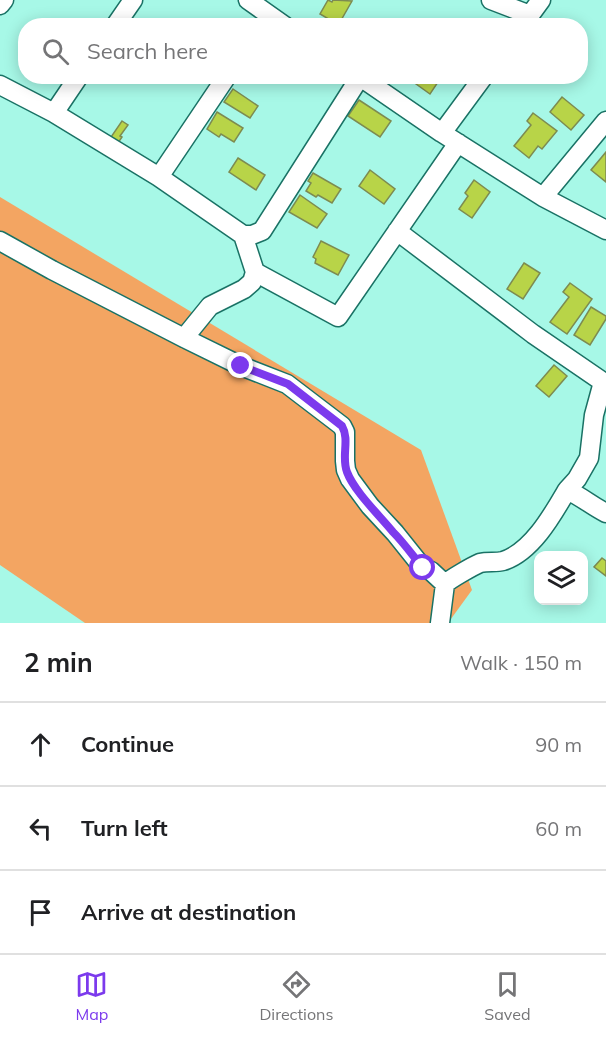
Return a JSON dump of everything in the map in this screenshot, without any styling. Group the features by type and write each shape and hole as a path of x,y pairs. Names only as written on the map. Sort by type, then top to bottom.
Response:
{"street":[{"path":"0,5 4,0"},
{"path":"121,18 133,0"},
{"path":"248,0 263,18"},
{"path":"491,0 531,13"},
{"path":"54,112 73,84"},
{"path":"159,177 222,84"},
{"path":"0,85 54,112 159,177 243,235 252,235 262,231 356,84"},
{"path":"370,84 543,197 606,230"},
{"path":"442,133 478,84"},
{"path":"543,197 606,121"},
{"path":"255,272 338,316 458,143"},
{"path":"397,231 533,334 605,383 594,415 589,458 577,479 567,490 541,531 520,552 503,561 480,563 445,584 440,623"},
{"path":"184,338 210,306 244,289 252,282 255,272 243,235"},
{"path":"0,241 184,338 241,366 288,384 342,426 345,432 346,470 350,479 423,568 431,571 445,584"},
{"path":"567,490 606,513"}],"shaded area":[{"path":"0,197 421,450 472,590 448,623 85,623 0,565"}],"building":[{"path":"328,0 332,2 333,0 352,1 342,18 327,18 320,14"},
{"path":"416,84 437,84 430,94"},
{"path":"233,89 258,106 250,118 224,102"},
{"path":"562,97 584,115 571,130 550,112"},
{"path":"359,100 391,121 380,137 348,116"},
{"path":"217,112 243,128 234,142 221,134 219,137 207,129"},
{"path":"533,113 557,131 542,149 538,146 529,158 514,146 531,125 527,121"},
{"path":"122,121 128,125 118,143 111,137"},
{"path":"606,152 606,182 591,170"},
{"path":"238,158 265,175 256,190 229,172"},
{"path":"370,170 395,189 384,204 359,186"},
{"path":"313,173 341,189 332,203 306,191"},
{"path":"474,180 490,192 472,218 459,209 468,196 465,193"},
{"path":"300,195 327,214 317,228 289,212"},
{"path":"321,241 349,255 338,275 315,263 316,259 313,257"},
{"path":"524,263 540,273 523,299 507,289"},
{"path":"570,283 592,299 567,334 550,322 569,297 563,292"},
{"path":"591,307 606,316 606,319 590,345 574,335"},
{"path":"554,365 567,376 549,397 536,386"},
{"path":"602,558 606,561 606,576 594,567"}],"route":[{"path":"241,366 288,384 342,426 345,432 346,470 350,479 423,568"}]}
